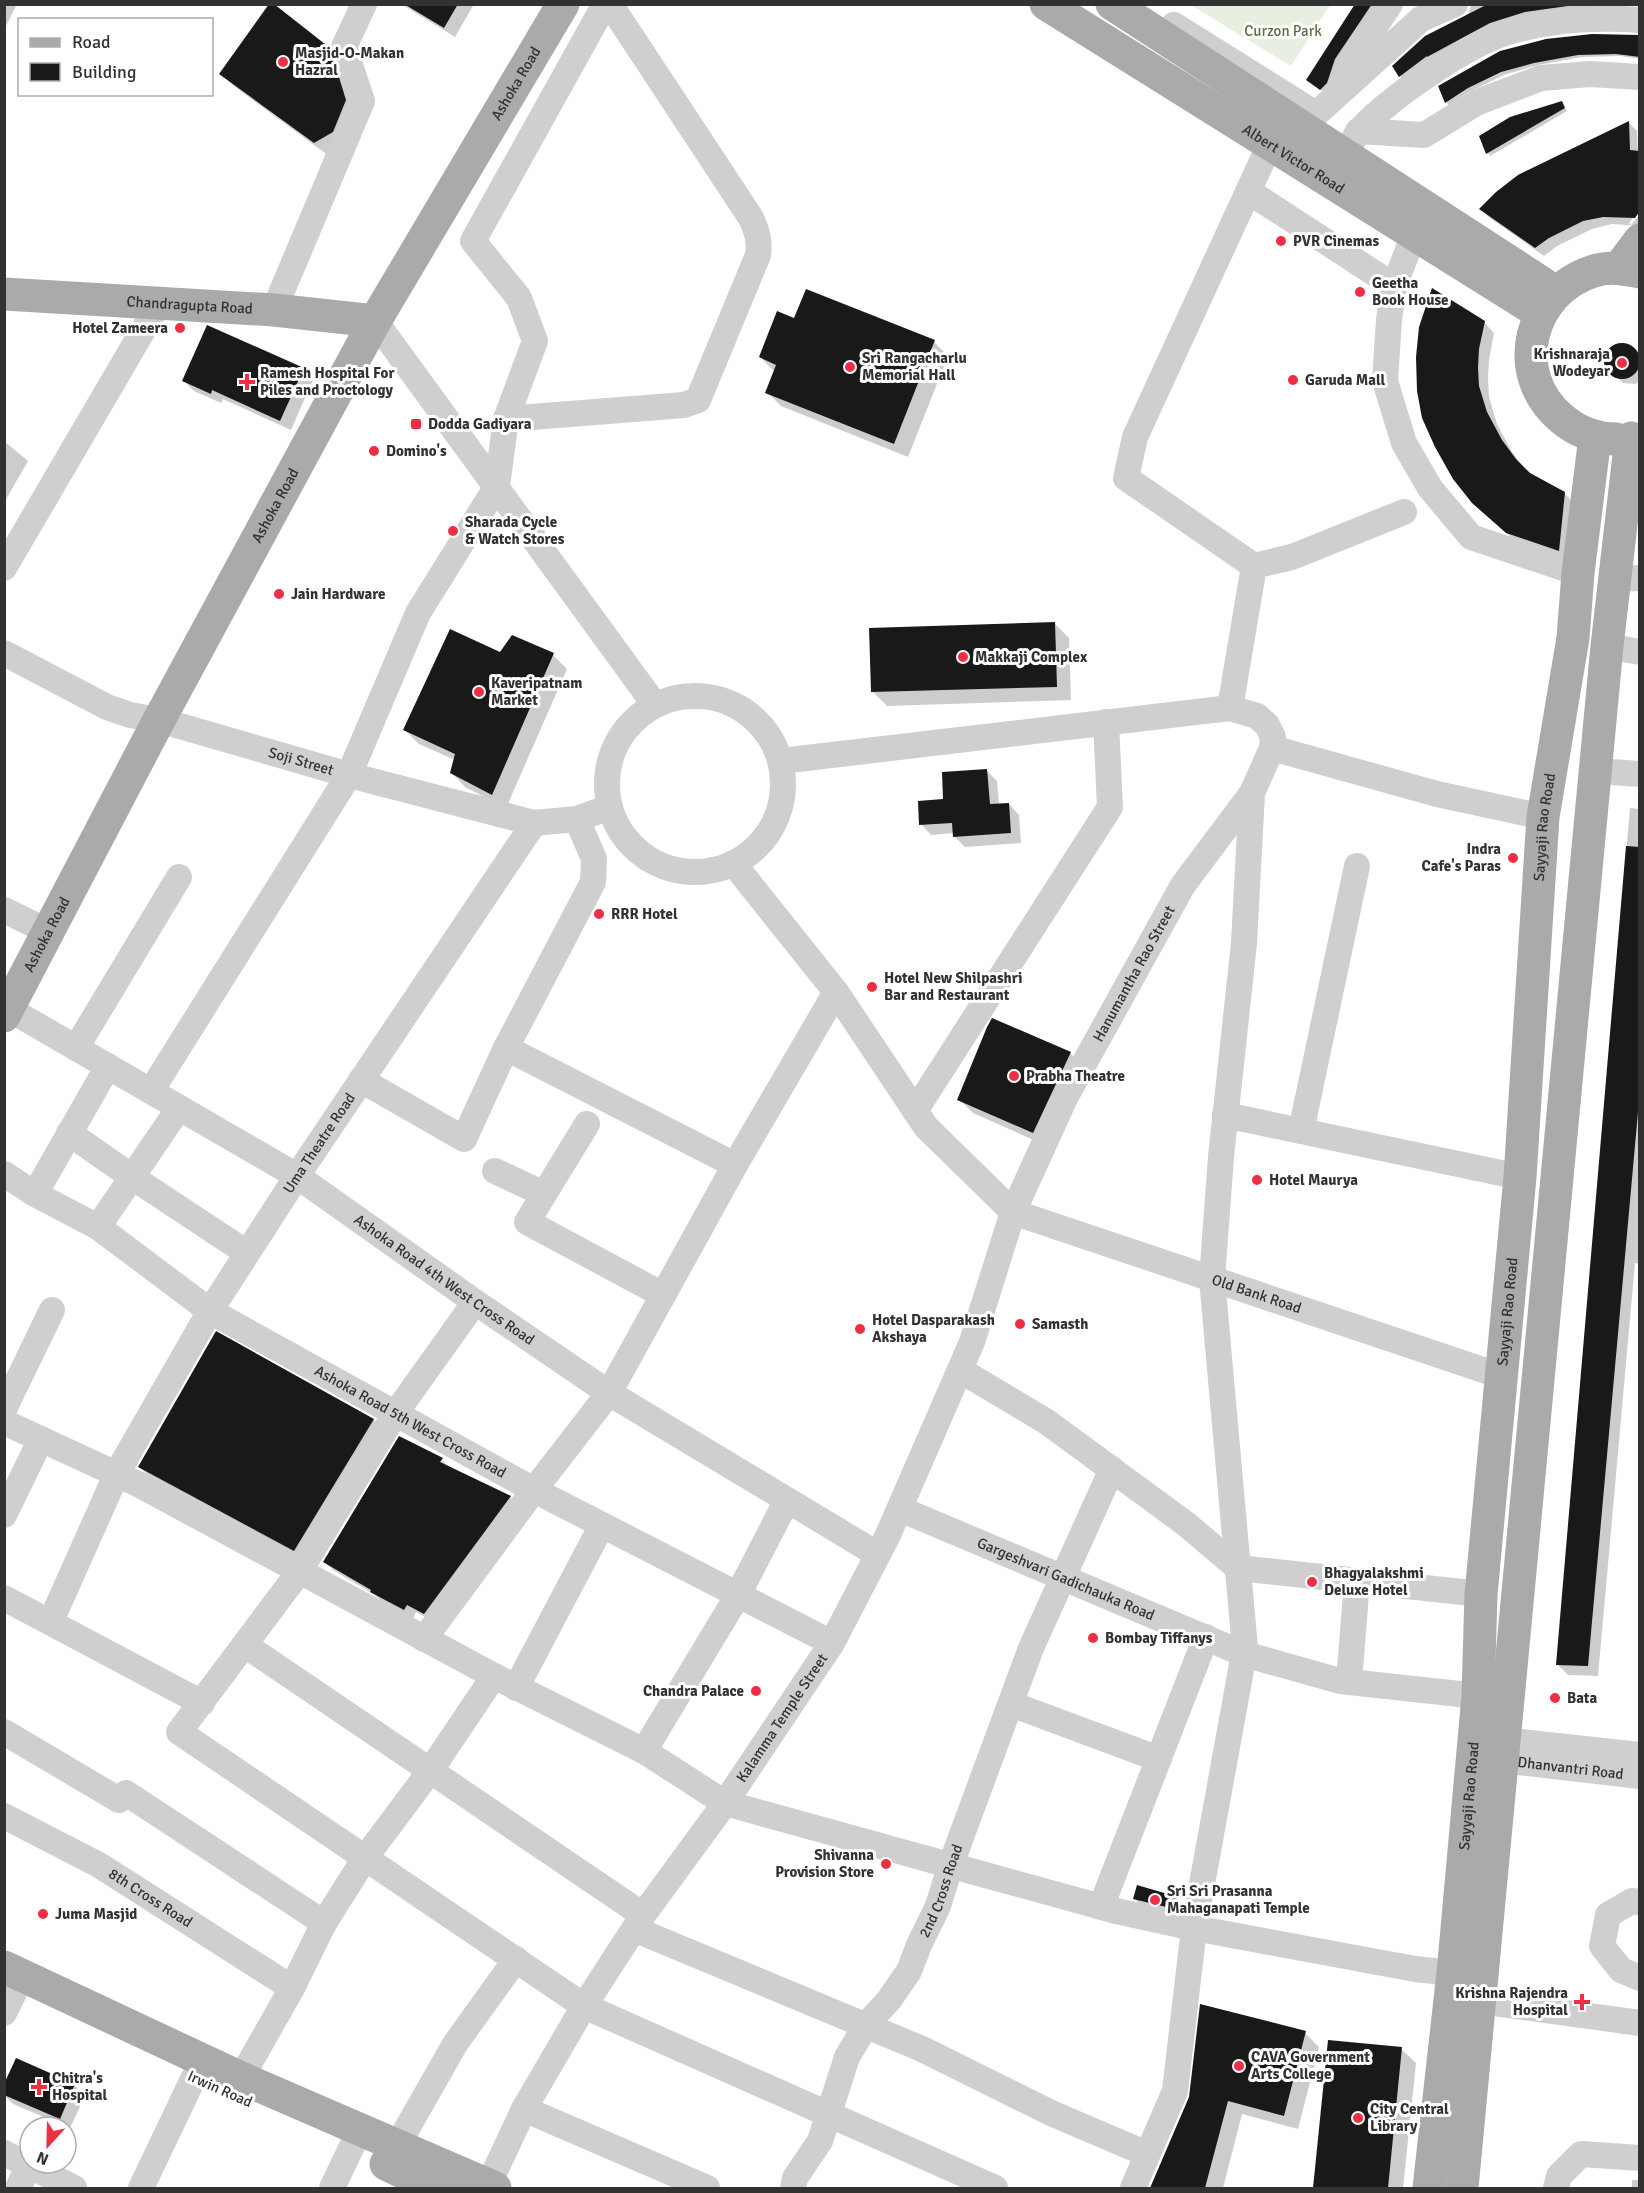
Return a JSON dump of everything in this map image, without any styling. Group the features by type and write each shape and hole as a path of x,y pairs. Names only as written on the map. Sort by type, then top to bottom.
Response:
{"main road":[{"name":"Albert Victor Road","path":"1046,4 1414,235 1548,303"},
{"path":"1112,4 1352,143 1548,303"},
{"name":"Ashoka Road","path":"7,1013 159,720 375,321 562,5"},
{"path":"1635,437 1613,440 1595,437 1571,427 1552,410 1538,388 1531,363 1532,338 1548,303 1575,278 1596,270 1629,270 1640,240"},
{"name":"Chandragupta Road","path":"4,294 274,310 375,321"},
{"name":"Sayyaji Rao Road","path":"1429,2188 1453,1973 1478,1696 1481,1594 1520,1177 1543,817 1573,638 1578,573 1595,437"},
{"name":"Sayyaji Rao Road","path":"1462,2188 1607,645 1627,579 1635,437"},
{"path":"7,1991 241,2078 490,2187"},
{"name":"Irwin Road","path":"7,1991 194,2077 352,2146 436,2188"}],"street":[{"path":"274,310 362,101 344,47 364,4"},
{"path":"1141,4 1316,114 1422,19 1455,4"},
{"path":"1337,95 1348,67 1390,4"},
{"path":"506,419 684,405 698,400 758,255 760,242 752,218 603,11 562,5"},
{"path":"151,1091 348,775 418,613 496,486 506,419 535,340 519,297 473,241 603,11"},
{"path":"1352,143 1394,100 1475,47 1511,31 1597,17 1640,20"},
{"path":"1352,143 1424,135 1478,102 1541,78 1590,74 1640,77"},
{"path":"1270,144 1135,437 1126,478 1254,566 1292,557 1404,512"},
{"path":"1248,190 1394,286"},
{"path":"1414,235 1394,286 1384,381 1404,444 1430,488 1471,537 1578,573"},
{"path":"4,568 159,303"},
{"path":"375,321 655,705"},
{"path":"1230,708 1254,566"},
{"path":"1607,645 1640,651"},
{"name":"Soji Street","path":"4,653 107,707 130,716 159,720 348,775 534,823 577,819 610,807"},
{"path":"705,696 731,703 753,718 770,737 781,761 783,785 780,809 769,831 754,850 733,863 704,871 673,869 645,856 623,835 610,807 607,777 614,748 630,723 655,705 679,697 705,696"},
{"path":"781,761 1230,708 1257,716 1267,725 1273,737 1272,748 1437,794 1543,817"},
{"path":"915,1111 1110,807 1106,722"},
{"name":"Hanumantha Rao Street","path":"1013,1212 1065,1098 1183,885 1252,793 1272,748"},
{"path":"1595,771 1640,774"},
{"path":"1133,2188 1175,2091 1194,1928 1244,1654 1212,1279 1225,1115 1244,943 1252,793"},
{"path":"361,1080 464,1139 506,1048 593,882 594,859 577,819"},
{"name":"Uma Theatre Road","path":"51,1621 117,1473 210,1311 297,1176 534,823"},
{"path":"733,863 836,992 926,1127 1013,1212"},
{"path":"1301,1131 1357,866"},
{"path":"76,1048 179,877"},
{"path":"4,910 49,932"},
{"path":"424,1639 609,1393 735,1165 836,992"},
{"name":"Ashoka Road 4th West Cross Road","path":"7,1013 76,1048 297,1176 475,1302 609,1393 877,1554"},
{"path":"506,1048 735,1165"},
{"path":"36,1194 108,1066"},
{"path":"98,1227 179,1108"},
{"path":"1225,1115 1520,1177"},
{"path":"586,1124 527,1221 663,1295"},
{"path":"69,1133 132,1178 247,1253"},
{"path":"495,1171 544,1194"},
{"name":"Ashoka Road 5th West Cross Road","path":"4,1174 98,1227 210,1311 534,1490 832,1643"},
{"name":"Old Bank Road","path":"1013,1212 1501,1376"},
{"name":"Kalamma Temple Street","path":"490,2187 524,2109 584,2006 639,1922 724,1803 832,1643 887,1538 972,1342 1013,1212"},
{"path":"475,1302 395,1414 299,1572 179,1732 584,2006 995,2188"},
{"path":"4,1409 52,1311"},
{"path":"960,1370 1047,1422 1186,1524 1238,1568 1481,1594"},
{"path":"4,1422 117,1473 494,1677 644,1751 724,1803 1101,1907 1194,1928 1415,1969 1453,1973"},
{"path":"4,1515 41,1439"},
{"name":"2nd Cross Road","path":"793,2188 795,2178 820,2141 847,2057 866,2025 889,2000 909,1971 938,1906 950,1867 1031,1648 1112,1469"},
{"path":"644,1751 738,1595 787,1500"},
{"name":"Gargeshvari Gadichauka Road","path":"900,1509 1244,1654 1349,1682 1478,1696"},
{"path":"516,1688 603,1525"},
{"path":"1349,1682 1357,1581"},
{"path":"4,1598 202,1702"},
{"path":"1101,1907 1206,1637"},
{"path":"245,1645 430,1771 639,1922 922,2049 1051,2113 1148,2154"},
{"path":"241,2078 292,1988 324,1923 366,1858 430,1771 494,1677"},
{"path":"1011,1704 1159,1759"},
{"path":"4,1732 119,1800 126,1793 324,1923"},
{"name":"Dhanvantri Road","path":"1502,1750 1640,1755"},
{"name":"Dhanvantri Road","path":"1502,1750 1640,1776"},
{"name":"8th Cross Road","path":"4,1816 99,1865 292,1988"},
{"path":"1640,1902 1632,1901 1608,1916 1602,1946 1621,1970 1640,1978"},
{"path":"397,2146 455,2044 516,1959"},
{"path":"1479,2001 1640,2023"},
{"path":"141,2188 194,2077"},
{"path":"524,2109 706,2188"},
{"path":"332,2188 352,2146"},
{"path":"4,2153 18,2160"},
{"path":"1556,2188 1559,2176 1581,2154 1640,2158"},
{"path":"49,2175 74,2188"}],"green space":[{"name":"Curzon Park","path":"1191,5 1330,5 1291,66"}],"building":[{"name":"Masjid-O-Makan Hazral","path":"269,4 274,4 330,48 346,100 333,132 314,143 219,74"},
{"path":"404,4 458,4 444,28"},
{"path":"1355,4 1372,4 1335,59 1327,83 1320,90 1306,80"},
{"path":"1488,4 1582,4 1525,12 1490,23 1427,56 1399,77 1392,66 1425,36"},
{"path":"1592,34 1640,35 1640,57 1616,54 1578,55 1534,63 1501,72 1468,88 1445,103 1438,86 1500,51 1546,39"},
{"path":"1562,101 1565,108 1486,154 1479,136 1510,117"},
{"path":"1629,121 1630,150 1640,151 1640,211 1635,218 1603,217 1583,221 1549,238 1535,248 1479,209 1518,175"},
{"path":"1432,288 1485,321 1479,349 1478,368 1479,386 1487,412 1502,440 1516,459 1530,473 1565,492 1559,551 1506,533 1472,503 1453,479 1435,447 1422,418 1417,391 1416,357 1419,327"},
{"name":"Sri Rangacharlu Memorial Hall","path":"806,289 935,340 894,444 765,393 776,365 759,357 777,311 794,318"},
{"path":"207,325 304,368 280,421 212,390 211,394 182,381"},
{"path":"1622,343 1634,349 1640,361 1634,373 1622,379 1610,373 1604,361 1610,349"},
{"name":"Makkaji Complex","path":"1055,622 1057,687 871,692 869,628"},
{"name":"Kaveripatnam Market","path":"450,629 500,652 512,635 554,653 492,795 450,773 455,754 403,730"},
{"path":"987,769 990,804 1009,803 1011,833 953,837 952,823 919,825 918,801 943,799 942,772"},
{"path":"1626,846 1640,847 1640,1090 1588,1666 1556,1665"},
{"name":"Prabha Theatre","path":"992,1018 1071,1052 1033,1133 957,1100"},
{"path":"216,1331 374,1419 294,1551 138,1467"},
{"path":"399,1436 443,1458 440,1462 511,1496 424,1614 407,1605 404,1610 370,1592 371,1590 323,1562"},
{"name":"Sri Sri Prasanna Mahaganapati Temple","path":"1137,1885 1178,1897 1175,1909 1133,1899"},
{"name":"CAVA Government Arts College","path":"1200,2004 1306,2031 1284,2116 1228,2101 1205,2188 1150,2188 1189,2097"},
{"name":"City Central Library","path":"1328,2040 1402,2047 1388,2188 1313,2188"},
{"path":"16,2058 75,2084 62,2115 51,2115 4,2095 4,2084"}],"place":[{"name":"Masjid-O-Makan Hazral","path":"283,62"},
{"name":"PVR Cinemas","path":"1281,241"},
{"name":"Geetha Book House","path":"1360,292"},
{"name":"Hotel Zameera","path":"180,328"},
{"name":"Krishnaraja Wodeyar","path":"1622,363"},
{"name":"Sri Rangacharlu Memorial Hall","path":"850,367"},
{"name":"Garuda Mall","path":"1293,380"},
{"name":"Ramesh Hospital For Piles and Proctology","path":"247,382"},
{"name":"Dodda Gadiyara","path":"416,424"},
{"name":"Domino's","path":"374,451"},
{"name":"Sharada Cycle & Watch Stores","path":"453,531"},
{"name":"Jain Hardware","path":"279,594"},
{"name":"Makkaji Complex","path":"963,657"},
{"name":"Kaveripatnam Market","path":"479,692"},
{"name":"Indra Cafe's Paras","path":"1513,858"},
{"name":"RRR Hotel","path":"599,914"},
{"name":"Hotel New Shilpashri Bar and Restaurant","path":"872,987"},
{"name":"Prabha Theatre","path":"1014,1076"},
{"name":"Hotel Maurya","path":"1257,1180"},
{"name":"Samasth","path":"1020,1324"},
{"name":"Hotel Dasparakash Akshaya","path":"860,1329"},
{"name":"Bhagyalakshmi Deluxe Hotel","path":"1312,1582"},
{"name":"Bombay Tiffanys","path":"1093,1638"},
{"name":"Chandra Palace","path":"756,1691"},
{"name":"Bata","path":"1555,1698"},
{"name":"Shivanna Provision Store","path":"886,1864"},
{"name":"Sri Sri Prasanna Mahaganapati Temple","path":"1155,1900"},
{"name":"Juma Masjid","path":"43,1914"},
{"name":"Krishna Rajendra Hospital","path":"1582,2002"},
{"name":"CAVA Government Arts College","path":"1239,2066"},
{"name":"Chitra's Hospital","path":"39,2087"},
{"name":"City Central Library","path":"1358,2118"}]}
